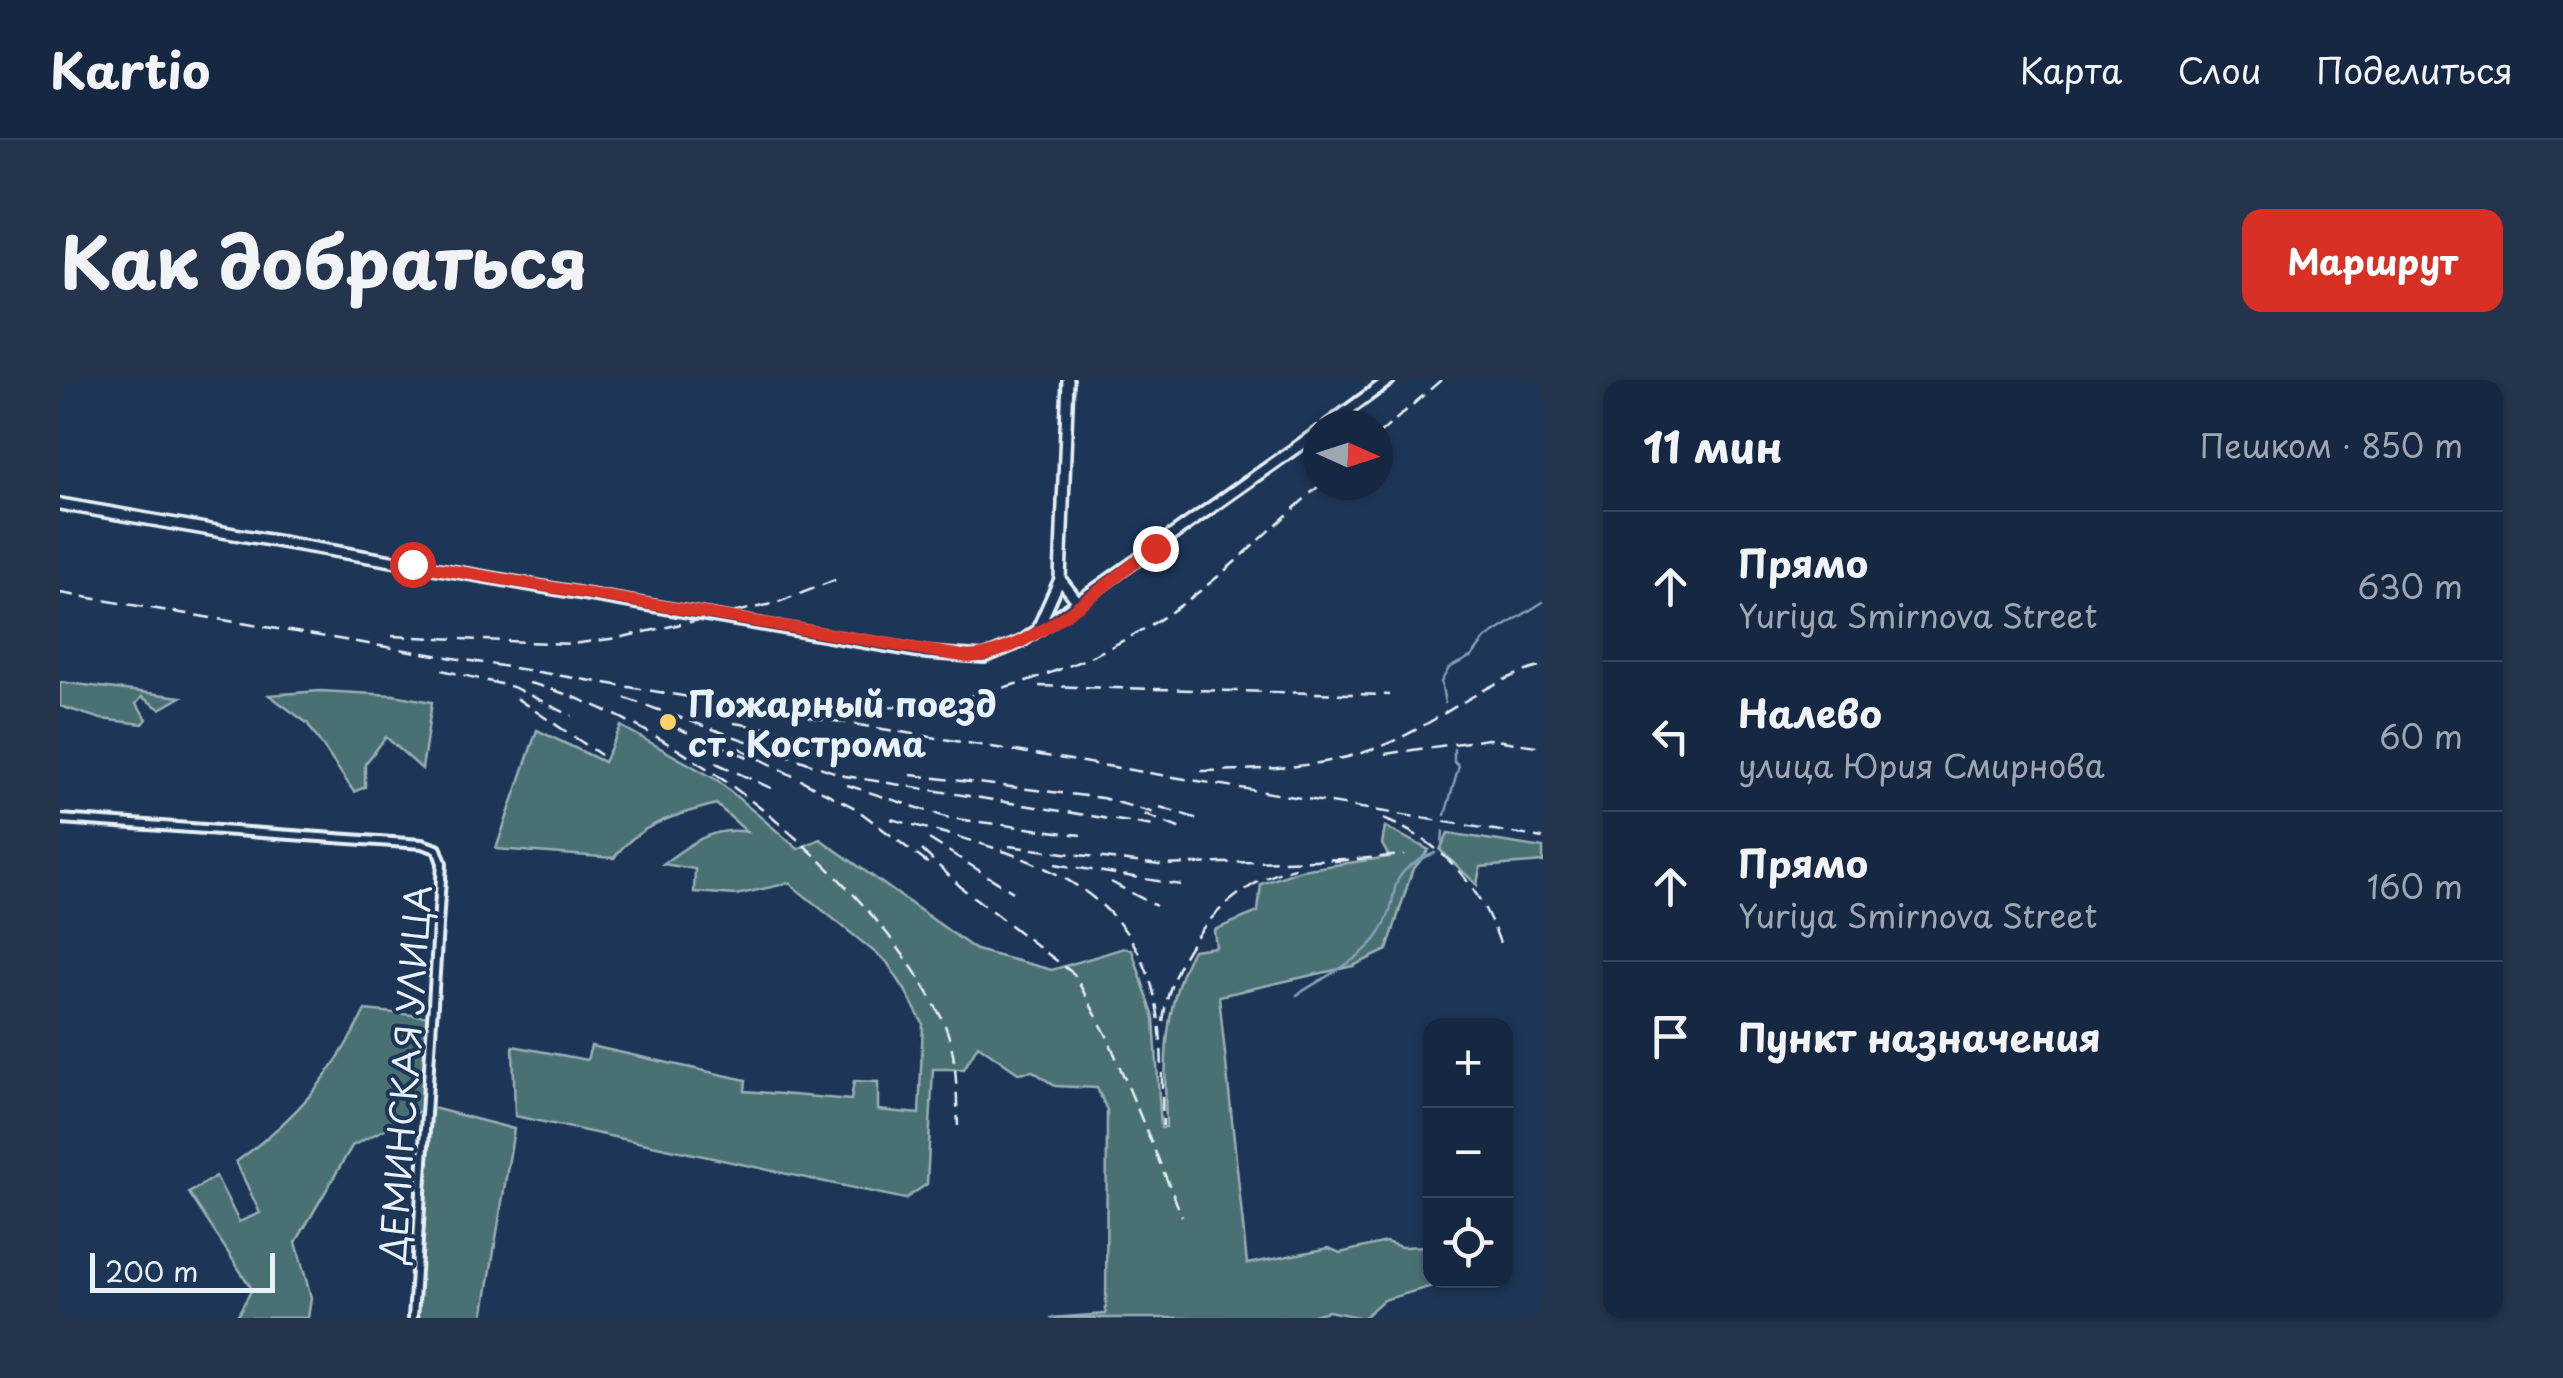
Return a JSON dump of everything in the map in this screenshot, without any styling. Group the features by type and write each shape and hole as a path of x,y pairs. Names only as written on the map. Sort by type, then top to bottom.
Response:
{"main road":[{"path":"1034,633 1060,579 1068,380"},
{"path":"1348,410 1388,380"},
{"path":"60,504 953,657 995,654 1034,633 1303,443"},
{"path":"1060,579 1078,602"}],"street":[{"name":"ДЕМИНСКАЯ УЛИЦА","path":"60,818 422,844 437,849 442,863 413,1318"}],"green space":[{"path":"60,682 181,697 160,709 142,697 136,704 147,719 143,724 101,719 60,706"},
{"path":"320,691 394,695 432,702 422,769 386,737 365,764 365,787 354,792 307,723 269,695"},
{"path":"621,726 717,780 798,849 820,839 976,950 1052,970 1124,948 1132,950 1154,1018 1161,1128 1166,1127 1166,1059 1171,1014 1193,950 1216,947 1214,930 1258,912 1261,884 1301,870 1389,857 1382,844 1385,827 1429,850 1412,871 1387,950 1353,966 1219,996 1247,1264 1329,1248 1340,1253 1386,1242 1401,1247 1423,1246 1425,1288 1383,1300 1363,1318 1328,1311 1302,1318 1050,1318 1106,1314 1107,1110 1097,1088 1055,1086 1033,1071 1018,1073 978,1045 964,1069 933,1069 927,1184 905,1199 515,1116 513,1046 587,1060 591,1046 746,1080 745,1091 851,1100 854,1081 878,1082 878,1110 919,1114 923,1024 887,962 789,883 736,895 694,892 695,869 663,864 712,834 747,832 716,804 647,828 614,858 496,849 537,730 604,762"},
{"path":"1448,833 1543,848 1543,862 1480,867 1477,885 1440,850"},
{"path":"365,1010 432,1017 429,1107 514,1129 483,1318 413,1318 428,1107 352,1146 296,1242 311,1298 308,1318 236,1318 252,1289 189,1193 216,1176 239,1222 260,1213 236,1162 311,1095"}],"waterway":[{"path":"1445,703 1441,682 1449,668 1472,656 1486,638 1543,602"},
{"path":"1445,815 1459,766 1454,762 1454,749"},
{"path":"1442,843 1443,831"},
{"path":"1297,995 1354,959 1373,942 1387,919 1399,878 1417,861 1435,853"}],"railway":[{"path":"1393,422 1441,380"},
{"path":"821,708 918,704 1014,685 1060,669 1147,627 1188,600 1304,500"},
{"path":"392,636 572,644 618,638 776,603 838,579"},
{"path":"60,593 1543,838"},
{"path":"1201,771 1326,762 1374,749 1416,730 1486,689 1543,666"},
{"path":"442,670 513,687 572,716"},
{"path":"529,683 587,702 648,732 709,770 768,814 823,863 872,915 912,968 943,1021 954,1059 958,1126"},
{"path":"1039,686 1390,695"},
{"path":"516,698 601,755"},
{"path":"625,698 845,776 1153,826"},
{"path":"734,723 934,755"},
{"path":"674,727 748,757"},
{"path":"1385,754 1488,739 1543,747"},
{"path":"739,748 855,808 930,865"},
{"path":"716,763 775,790"},
{"path":"911,775 1102,798 1158,814"},
{"path":"847,785 949,818 1081,835"},
{"path":"1160,807 1198,819"},
{"path":"1144,814 1186,831"},
{"path":"891,819 975,842 1055,873 1090,895 1119,923 1142,959 1156,1003 1163,1126"},
{"path":"1383,819 1424,840 1456,868 1481,902 1500,943"},
{"path":"929,839 1013,892"},
{"path":"1009,846 1159,865 1346,859"},
{"path":"922,850 963,889 1074,974 1107,1036 1182,1216"},
{"path":"1334,861 1404,855"},
{"path":"1055,864 1181,885"},
{"path":"1163,1022 1177,970 1206,925 1246,889 1295,868"},
{"path":"1111,882 1156,906"}],"place":[{"name":"Пожарный поезд ст. Кострома","path":"668,722"}],"route":[{"path":"412,564 968,657 1009,649 1155,548"}]}
